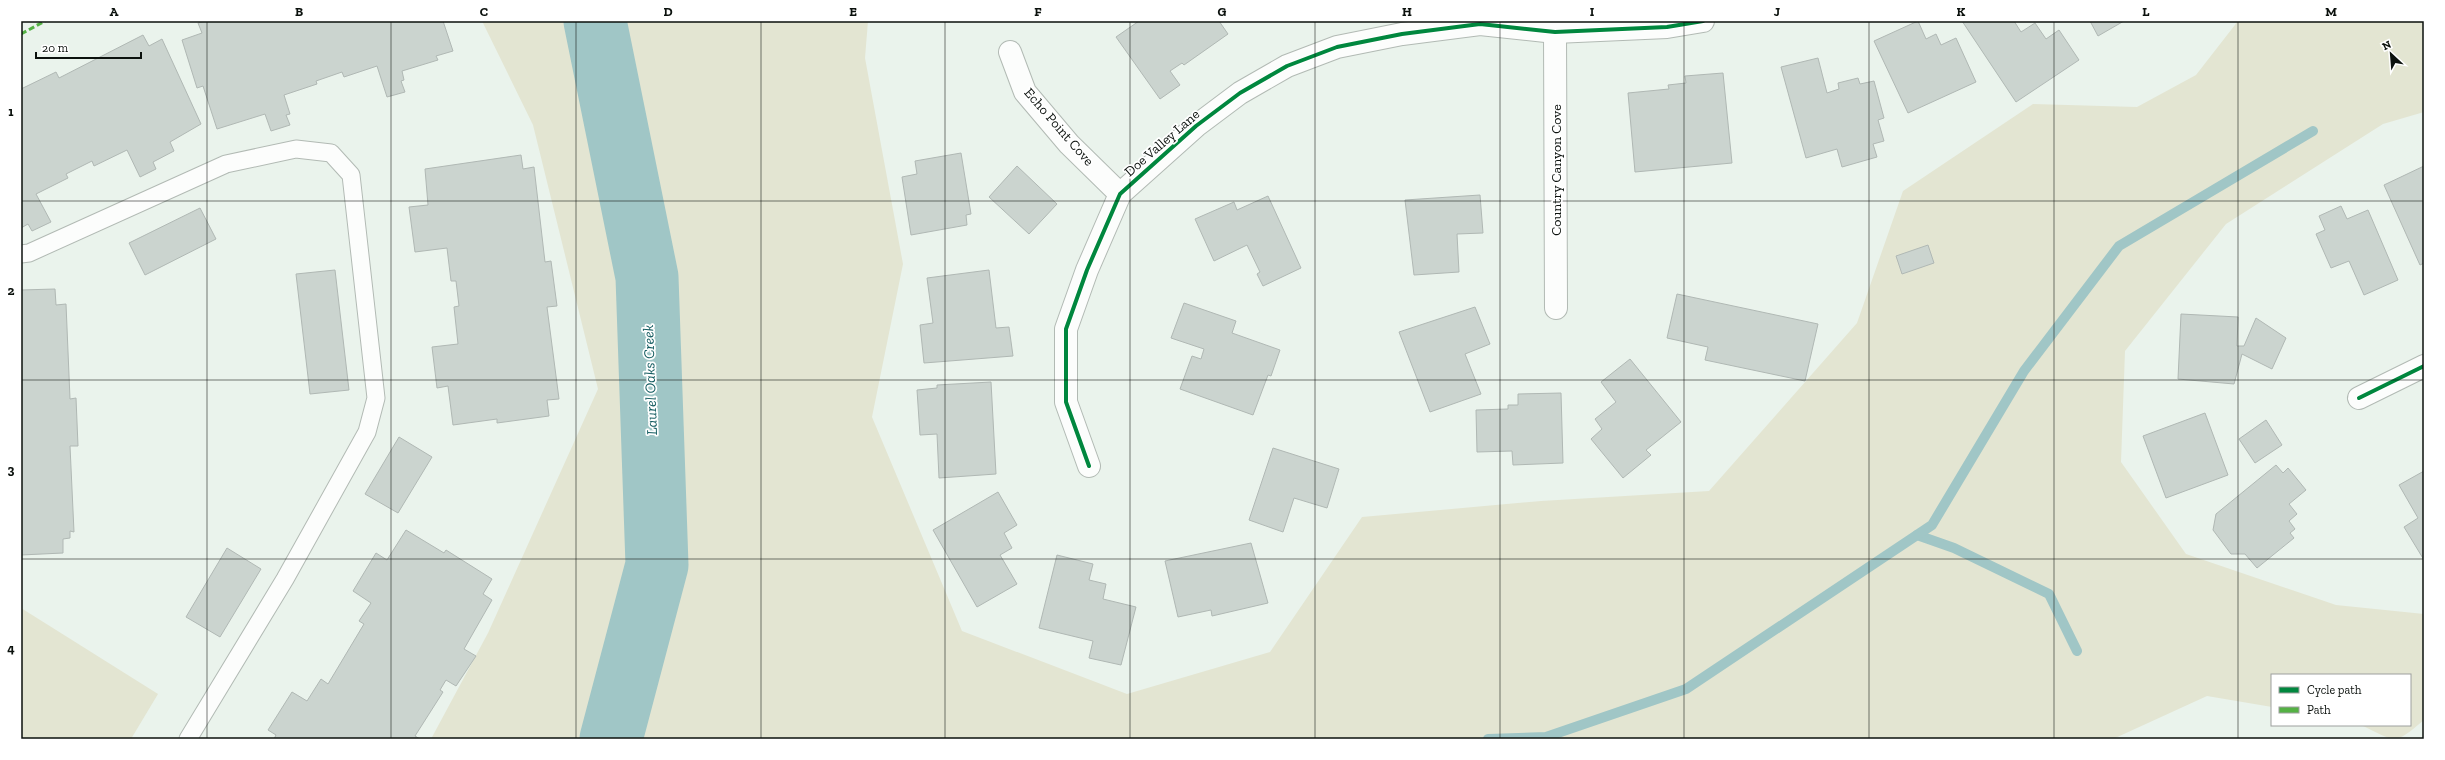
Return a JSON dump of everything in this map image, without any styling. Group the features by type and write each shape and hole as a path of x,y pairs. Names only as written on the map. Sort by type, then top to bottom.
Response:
{"street":[{"name":"Doe Valley Lane","path":"1089,466 1066,402 1066,329 1087,270 1120,194 1196,126 1240,92 1288,66 1337,47 1402,34 1480,24 1555,32 1667,27 1703,21"},
{"name":"Country Canyon Cove","path":"1555,32 1556,308"},
{"name":"Echo Point Cove","path":"1010,52 1025,92 1069,144 1120,194"},
{"path":"2358,398 2424,366"}],"lane":[{"path":"21,254 29,253 226,164 296,149 331,153 351,175 376,398 367,432 285,580 188,739"}],"green space":[{"path":"482,21 868,21 865,58 903,264 872,417 962,631 1127,694 1270,652 1362,517 1541,501 1709,491 1857,323 1903,191 2033,104 2137,107 2196,75 2238,21 2424,21 2424,112 2383,124 2226,224 2125,351 2121,462 2186,554 2336,605 2424,614 2424,720 2406,734 2394,739 2363,726 2411,726 2411,674 2271,674 2271,707 2207,696 2113,739 431,739 488,633 598,389 533,125"},
{"path":"21,608 158,694 131,739 21,739"}],"building":[{"path":"206,21 443,21 453,51 436,56 438,60 402,71 404,80 401,81 405,92 387,97 377,66 344,77 342,72 316,81 317,84 284,95 290,114 286,115 290,125 271,131 265,114 217,129 203,86 197,88 182,40 202,33 198,23"},
{"path":"1139,21 1219,21 1228,34 1184,65 1182,63 1170,71 1180,85 1160,99 1116,37"},
{"path":"1918,21 1926,39 1936,34 1941,45 1956,38 1976,82 1908,113 1874,41"},
{"path":"1962,21 2014,21 2021,32 2035,23 2046,39 2059,30 2079,60 2016,102"},
{"path":"2090,21 2124,21 2098,36"},
{"path":"143,35 149,46 162,39 201,124 170,142 174,151 153,162 156,169 140,177 127,150 94,166 92,161 66,174 68,178 36,194 51,222 32,231 28,224 21,228 21,89 56,72 59,78"},
{"path":"1818,58 1827,93 1839,89 1838,83 1858,78 1860,84 1874,81 1884,118 1878,120 1884,141 1873,144 1877,157 1842,167 1837,149 1806,158 1781,67"},
{"path":"1723,73 1732,163 1635,172 1628,93 1669,89 1668,85 1686,83 1685,76"},
{"path":"961,153 971,214 966,215 967,225 911,235 902,177 917,174 915,161"},
{"path":"521,155 523,169 534,167 545,262 551,261 557,306 547,307 559,399 547,400 549,416 497,423 497,419 453,425 448,386 437,388 432,347 458,344 454,307 459,306 456,281 451,281 447,248 415,252 409,207 428,205 425,169"},
{"path":"1017,166 1057,204 1029,234 989,197"},
{"path":"2424,166 2424,263 2420,265 2384,185"},
{"path":"1480,195 1483,233 1457,234 1459,272 1414,275 1405,200"},
{"path":"1268,196 1301,268 1263,286 1257,274 1260,272 1247,245 1214,261 1195,219 1234,202 1237,210"},
{"path":"2341,206 2347,219 2368,210 2398,280 2364,295 2349,261 2331,268 2316,234 2325,230 2319,216"},
{"path":"200,208 216,239 145,275 129,243"},
{"path":"1928,245 1934,263 1902,274 1896,256"},
{"path":"335,270 349,390 310,394 296,274"},
{"path":"989,270 996,328 1009,327 1013,356 924,363 920,325 933,323 927,278"},
{"path":"55,289 56,305 66,304 70,399 76,398 78,446 70,446 74,532 70,531 70,538 63,539 63,553 21,555 21,290"},
{"path":"1677,294 1818,324 1805,381 1705,360 1708,347 1667,338"},
{"path":"1184,303 1236,321 1232,333 1280,350 1271,376 1268,375 1253,415 1180,389 1192,356 1201,359 1204,349 1171,338"},
{"path":"1475,307 1490,344 1465,354 1481,394 1430,412 1399,332"},
{"path":"2181,314 2238,317 2237,346 2244,346 2256,318 2286,338 2272,369 2242,354 2234,384 2178,379"},
{"path":"1630,359 1681,422 1646,450 1651,455 1623,478 1591,439 1602,429 1595,419 1616,402 1601,382"},
{"path":"991,382 996,474 939,478 937,434 920,435 917,390 937,388 937,385"},
{"path":"1561,393 1563,463 1513,465 1512,451 1477,452 1476,410 1508,409 1508,405 1518,405 1518,394"},
{"path":"2205,413 2228,475 2166,498 2143,436"},
{"path":"2266,420 2282,445 2255,463 2239,439"},
{"path":"399,437 432,457 398,513 365,494"},
{"path":"1273,448 1339,469 1327,508 1294,498 1283,532 1249,520"},
{"path":"2276,465 2283,473 2288,468 2306,490 2289,504 2297,514 2289,521 2295,529 2290,533 2294,538 2257,568 2245,554 2231,554 2213,530 2216,514"},
{"path":"2424,471 2424,560 2404,527 2418,518 2399,485"},
{"path":"998,492 1017,525 1004,533 1012,548 1000,555 1017,584 977,607 933,530"},
{"path":"406,530 444,553 446,550 492,579 483,594 492,600 464,649 476,656 456,686 446,680 440,690 443,692 415,736 420,739 274,739 276,735 268,730 292,692 307,701 321,679 328,684 364,624 359,621 371,603 353,591 376,553 387,560"},
{"path":"1251,543 1268,603 1212,616 1211,610 1178,617 1165,561"},
{"path":"227,548 261,569 220,637 186,617"},
{"path":"1057,555 1093,564 1089,580 1106,584 1103,599 1136,607 1121,665 1089,658 1093,641 1039,628"}],"waterway":[{"name":"Laurel Oaks Creek","path":"595,21 647,277 657,565 611,739"},
{"path":"1488,739 1546,737 1686,689 1932,525 2024,371 2119,246 2313,131"},
{"path":"1917,535 1954,548 2049,594 2077,651"}],"marked path":[{"path":"21,34 45,21"}],"cycle path":[{"path":"1089,466 1066,402 1066,329 1087,270 1120,194 1196,126 1240,93 1287,66 1337,47 1402,34 1480,24 1555,32 1667,27 1703,21"},
{"path":"2359,398 2424,366"}]}
